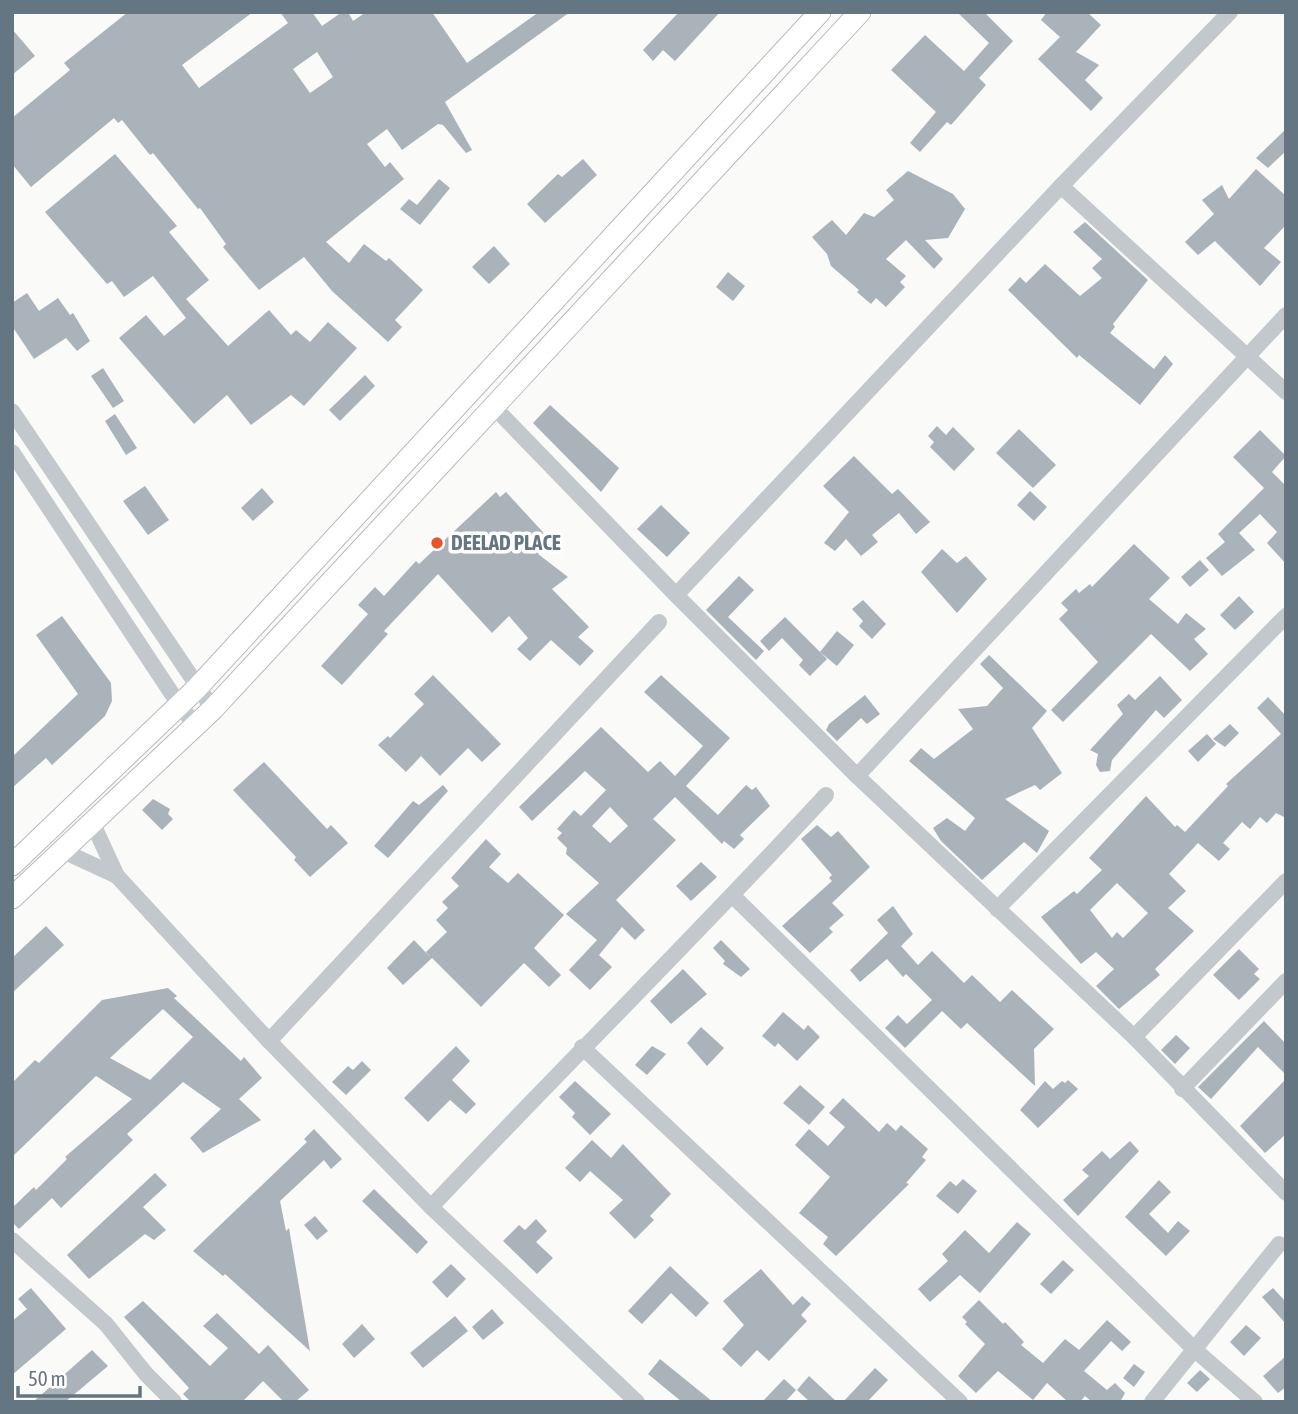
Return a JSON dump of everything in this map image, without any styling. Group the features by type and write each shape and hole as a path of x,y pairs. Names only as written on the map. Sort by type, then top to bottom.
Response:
{"main road":[{"path":"12,864 180,706 820,12"},
{"path":"12,898 213,709 860,12"}],"street":[{"path":"676,595 1061,186 1230,12"},
{"path":"1061,186 1286,392"},
{"path":"857,776 1286,314"},
{"path":"494,407 857,776 1134,1037 1286,1193"},
{"path":"12,411 196,689 213,709"},
{"path":"12,452 180,706 196,726"},
{"path":"997,909 1286,616"},
{"path":"269,1041 659,622"},
{"path":"431,1207 582,1047 733,896 826,795"},
{"path":"93,824 117,876 269,1041 431,1207 637,1402"},
{"path":"63,850 117,876"},
{"path":"1134,1037 1286,881"},
{"path":"733,896 1195,1350 1255,1402"},
{"path":"1182,1089 1286,981"},
{"path":"582,1047 960,1402"},
{"path":"12,1240 106,1324 146,1374 174,1402"},
{"path":"1152,1402 1279,1244"}],"building":[{"path":"128,12 253,12 182,65 199,88 288,23 280,12 312,12 322,26 342,12 348,12 353,21 366,12 432,12 467,63 539,12 570,12 445,102 472,150 466,153 443,125 438,124 402,150 387,129 367,144 385,167 390,162 404,179 326,242 349,263 364,244 386,261 389,258 423,290 395,320 402,327 388,342 332,291 304,257 259,290 223,247 226,244 200,208 198,209 153,153 150,155 122,120 118,123 114,118 31,187 12,164 12,118 70,70 64,63","holes":["317,52 333,77 310,93 293,69"]},
{"path":"679,12 720,12 675,61 663,50 653,61 643,50"},
{"path":"957,12 984,12 1013,41 979,78 986,85 951,125 947,122 920,152 910,143 936,112 891,70 925,35 964,71 989,43"},
{"path":"1047,12 1087,12 1101,25 1076,52 1099,65 1085,80 1103,98 1091,111 1038,59 1060,37 1041,20"},
{"path":"12,29 35,56 12,75"},
{"path":"1286,129 1286,151 1268,168 1256,158"},
{"path":"115,154 177,226 169,232 209,280 186,299 228,346 269,310 291,335 296,330 310,342 328,322 357,348 304,406 291,395 251,425 227,395 194,424 119,338 146,315 164,336 186,318 153,276 124,297 112,281 107,284 45,212"},
{"path":"583,159 597,175 545,223 527,204 558,174 562,177"},
{"path":"1256,169 1286,196 1286,225 1264,248 1281,262 1260,286 1215,241 1198,255 1185,242 1214,214 1202,200 1222,185 1229,199"},
{"path":"908,171 953,194 965,209 948,238 925,240 943,259 934,269 906,240 886,259 906,276 900,282 905,287 886,307 876,298 871,304 831,266 827,254 812,237 832,220 846,235 864,213 874,217 894,200 886,190"},
{"path":"439,179 450,188 420,225 400,209 409,199 417,205"},
{"path":"1085,222 1148,280 1113,324 1115,327 1110,333 1154,369 1165,355 1173,364 1140,405 1079,355 1077,358 1008,290 1020,277 1026,283 1045,264 1080,296 1102,278 1092,268 1102,259 1073,232"},
{"path":"494,246 510,264 489,284 472,267"},
{"path":"728,272 745,286 733,301 716,287"},
{"path":"27,293 39,311 58,298 70,315 73,313 90,341 77,351 66,338 34,359 12,326 12,303"},
{"path":"103,368 124,401 113,408 91,376"},
{"path":"365,375 375,386 340,421 329,410"},
{"path":"550,405 619,468 601,492 533,423"},
{"path":"115,414 137,448 126,455 105,421"},
{"path":"937,426 946,435 953,427 975,449 954,471 930,447 934,442 928,436"},
{"path":"1019,429 1056,465 1033,488 996,453"},
{"path":"1260,430 1286,456 1272,472 1286,486 1286,564 1267,543 1277,532 1260,514 1239,533 1255,550 1222,576 1206,558 1225,542 1218,534 1264,488 1233,457"},
{"path":"854,456 892,494 898,489 930,522 916,534 899,513 872,535 878,542 861,556 846,539 835,551 824,543 849,512 823,486"},
{"path":"145,486 169,520 148,535 123,501"},
{"path":"262,488 274,502 253,521 241,508"},
{"path":"1030,491 1047,507 1034,521 1017,505"},
{"path":"496,492 500,497 506,492 552,542 538,554 568,577 552,589 589,627 578,637 594,651 580,666 551,640 530,661 517,649 528,638 509,616 492,633 438,574 384,631 388,634 342,685 321,666 368,614 358,605 375,587 384,596 416,561 419,564"},
{"path":"661,505 690,533 667,557 637,529"},
{"path":"1134,544 1170,578 1149,599 1178,624 1186,613 1206,629 1194,639 1208,654 1190,671 1151,634 1063,722 1051,710 1098,662 1059,619 1068,610 1061,603 1076,589 1079,593 1090,584 1092,587"},
{"path":"942,549 957,563 966,556 987,579 957,613 921,572"},
{"path":"1200,560 1209,570 1190,587 1181,577"},
{"path":"739,576 754,590 728,617 764,651 756,660 706,610"},
{"path":"1239,596 1254,612 1235,630 1220,615"},
{"path":"863,600 886,624 872,639 859,626 863,621 852,609"},
{"path":"62,616 111,683 112,701 105,716 52,765 46,758 12,788 12,757 78,694 36,635"},
{"path":"785,617 827,659 810,676 799,665 803,660 782,638 769,651 760,641"},
{"path":"837,631 854,645 837,666 820,652"},
{"path":"989,655 1047,711 1032,728 1062,773 1040,790 1035,785 1005,799 1049,831 1037,853 1024,842 982,880 941,841 933,828 947,818 965,831 975,818 909,761 921,748 934,759 973,729 958,709 987,706 1003,688 980,664"},
{"path":"433,675 501,744 482,762 468,748 440,776 421,756 406,772 378,745 388,736 390,738 424,704 414,694"},
{"path":"661,675 730,738 686,786 718,815 746,785 752,790 756,787 770,806 740,835 744,839 734,849 724,841 722,844 675,797 653,819 676,840 616,900 645,930 635,940 622,927 599,955 612,967 590,990 569,970 597,940 566,914 599,883 566,854 567,848 557,838 562,833 557,829 574,810 581,816 606,790 585,771 532,821 519,807 601,727 648,772 660,761 675,776 703,746 644,692","holes":["610,807 628,826 610,843 592,826"]},
{"path":"1160,676 1182,700 1164,718 1156,710 1112,760 1110,771 1100,772 1096,765 1098,754 1090,750 1123,714 1117,705 1129,694 1135,700"},
{"path":"865,695 880,714 867,724 861,718 837,741 826,730 829,724"},
{"path":"1268,697 1286,716 1286,818 1276,813 1267,823 1260,817 1250,829 1242,822 1223,843 1230,849 1219,861 1198,843 1169,874 1186,891 1168,908 1194,931 1155,969 1160,975 1119,1009 1096,986 1114,969 1096,952 1081,964 1041,917 1074,891 1077,894 1102,870 1089,858 1146,796 1175,827 1177,825 1185,832 1228,786 1226,784 1281,734 1257,708","holes":["1117,883 1148,913 1123,938 1117,932 1112,938 1090,910"]},
{"path":"1230,724 1239,733 1225,747 1213,739"},
{"path":"1207,734 1216,744 1198,762 1188,751"},
{"path":"264,762 327,829 331,825 348,843 310,877 294,860 296,857 233,790"},
{"path":"443,785 448,791 388,858 374,846 413,801 419,805"},
{"path":"153,799 170,809 168,814 173,819 162,830 142,810"},
{"path":"817,825 831,837 838,831 870,867 832,903 844,915 829,928 833,932 810,953 782,926 832,881 829,878 832,875 801,839"},
{"path":"486,839 501,854 489,867 508,883 518,873 564,915 534,948 561,975 549,987 524,963 481,1007 432,958 403,985 387,968 414,940 431,958 426,952 447,932 436,920 448,908 442,902 459,886 451,878"},
{"path":"701,862 717,877 691,901 676,886"},
{"path":"893,906 913,934 901,946 918,965 932,951 964,983 972,975 1000,1002 1012,990 1054,1029 1034,1049 1035,1086 967,1023 961,1029 942,1011 905,1048 885,1028 898,1015 907,1024 932,1000 906,974 903,977 887,959 860,982 850,970 888,933 877,920"},
{"path":"46,926 64,945 12,993 12,958"},
{"path":"721,940 750,969 741,977 723,964 725,961 713,948"},
{"path":"1239,949 1259,969 1254,974 1260,979 1239,1000 1213,975"},
{"path":"683,969 707,994 671,1024 650,1001"},
{"path":"168,988 177,996 174,998 241,1061 244,1057 262,1078 239,1099 261,1120 203,1153 190,1138 221,1109 183,1082 127,1134 133,1140 61,1208 52,1198 19,1229 12,1222 12,1208 34,1187 36,1190 67,1159 65,1157 132,1099 96,1076 12,1157 12,1083 35,1060 39,1063 102,1000","holes":["163,1009 193,1037 150,1080 110,1058"]},
{"path":"783,1012 804,1030 808,1025 820,1037 797,1061 778,1043 775,1047 762,1036"},
{"path":"1264,1021 1286,1044 1286,1075 1258,1047 1211,1099 1198,1087"},
{"path":"701,1027 724,1048 707,1066 687,1043"},
{"path":"1176,1035 1190,1048 1175,1064 1161,1050"},
{"path":"456,1046 470,1061 452,1080 476,1104 466,1114 450,1100 428,1122 404,1098"},
{"path":"652,1046 666,1054 647,1075 635,1065"},
{"path":"362,1061 371,1070 346,1095 332,1082 348,1066 353,1070"},
{"path":"1286,1079 1286,1134 1265,1153 1240,1126"},
{"path":"1068,1080 1078,1089 1038,1128 1020,1110 1045,1081 1053,1089 1062,1081 1065,1083"},
{"path":"575,1081 611,1114 590,1135 572,1117 575,1113 559,1097"},
{"path":"800,1085 825,1107 809,1125 783,1103"},
{"path":"843,1098 879,1132 887,1123 896,1131 901,1125 928,1149 922,1157 926,1160 906,1183 909,1184 836,1256 823,1244 828,1237 799,1213 830,1177 795,1145 809,1129 828,1146 845,1127 829,1113"},
{"path":"314,1129 342,1159 331,1169 324,1160 280,1201 286,1231 289,1228 310,1351 225,1274 223,1276 193,1251 307,1142 304,1139"},
{"path":"592,1140 611,1158 623,1144 671,1194 650,1216 654,1220 635,1239 609,1213 623,1200 590,1171 580,1182 565,1168"},
{"path":"1130,1141 1139,1151 1078,1216 1063,1200 1089,1176 1082,1170 1102,1151 1110,1159"},
{"path":"155,1173 167,1185 143,1207 166,1230 154,1240 145,1234 89,1279 67,1255"},
{"path":"963,1179 977,1191 958,1214 936,1196 950,1181 956,1186"},
{"path":"1159,1180 1171,1192 1149,1214 1168,1233 1178,1221 1190,1231 1166,1256 1125,1217"},
{"path":"374,1189 428,1242 417,1254 362,1201"},
{"path":"315,1216 328,1231 317,1240 304,1225"},
{"path":"536,1219 547,1231 536,1242 553,1258 537,1274 503,1241 519,1225 525,1230"},
{"path":"1017,1222 1031,1234 980,1293 960,1275 930,1302 918,1289 948,1261 942,1254 965,1230 989,1253"},
{"path":"1063,1260 1074,1270 1051,1294 1040,1284"},
{"path":"451,1264 466,1279 447,1298 432,1282"},
{"path":"670,1266 709,1303 696,1317 671,1293 642,1324 628,1311"},
{"path":"761,1269 793,1305 802,1296 811,1304 801,1315 807,1321 769,1361 757,1350 741,1367 722,1349 744,1325 723,1301"},
{"path":"31,1288 66,1329 12,1375 12,1321 27,1309 18,1299"},
{"path":"1273,1288 1286,1302 1286,1324 1262,1297"},
{"path":"979,1300 1024,1342 1021,1345 1043,1363 1065,1339 1079,1350 1107,1320 1131,1342 1122,1351 1111,1341 1084,1371 1107,1390 1115,1383 1125,1393 1120,1402 1092,1402 1085,1396 1080,1402 1068,1402 1047,1383 1033,1400 998,1371 976,1393 958,1376 985,1344 965,1324 967,1322 962,1317"},
{"path":"143,1301 210,1366 228,1348 203,1326 217,1313 259,1354 268,1345 309,1390 295,1402 284,1402 263,1381 242,1402 191,1402 183,1394 189,1388 124,1317"},
{"path":"492,1309 504,1323 483,1340 472,1327"},
{"path":"455,1316 468,1331 423,1368 410,1353"},
{"path":"362,1324 375,1339 354,1358 342,1344"},
{"path":"1246,1325 1261,1338 1244,1356 1230,1342"},
{"path":"92,1350 108,1366 65,1402 33,1402"},
{"path":"1286,1356 1286,1387 1278,1393 1263,1376"},
{"path":"660,1359 713,1402 682,1402 648,1374"},
{"path":"1134,1364 1145,1372 1134,1387 1123,1378"},
{"path":"875,1368 888,1380 867,1402 843,1402"},
{"path":"1200,1370 1210,1379 1197,1392 1187,1383"},
{"path":"809,1376 837,1402 810,1402 797,1390"},
{"path":"784,1379 796,1390 785,1402 762,1402"}],"place":[{"name":"DEELAD PLACE","path":"437,543"}]}
